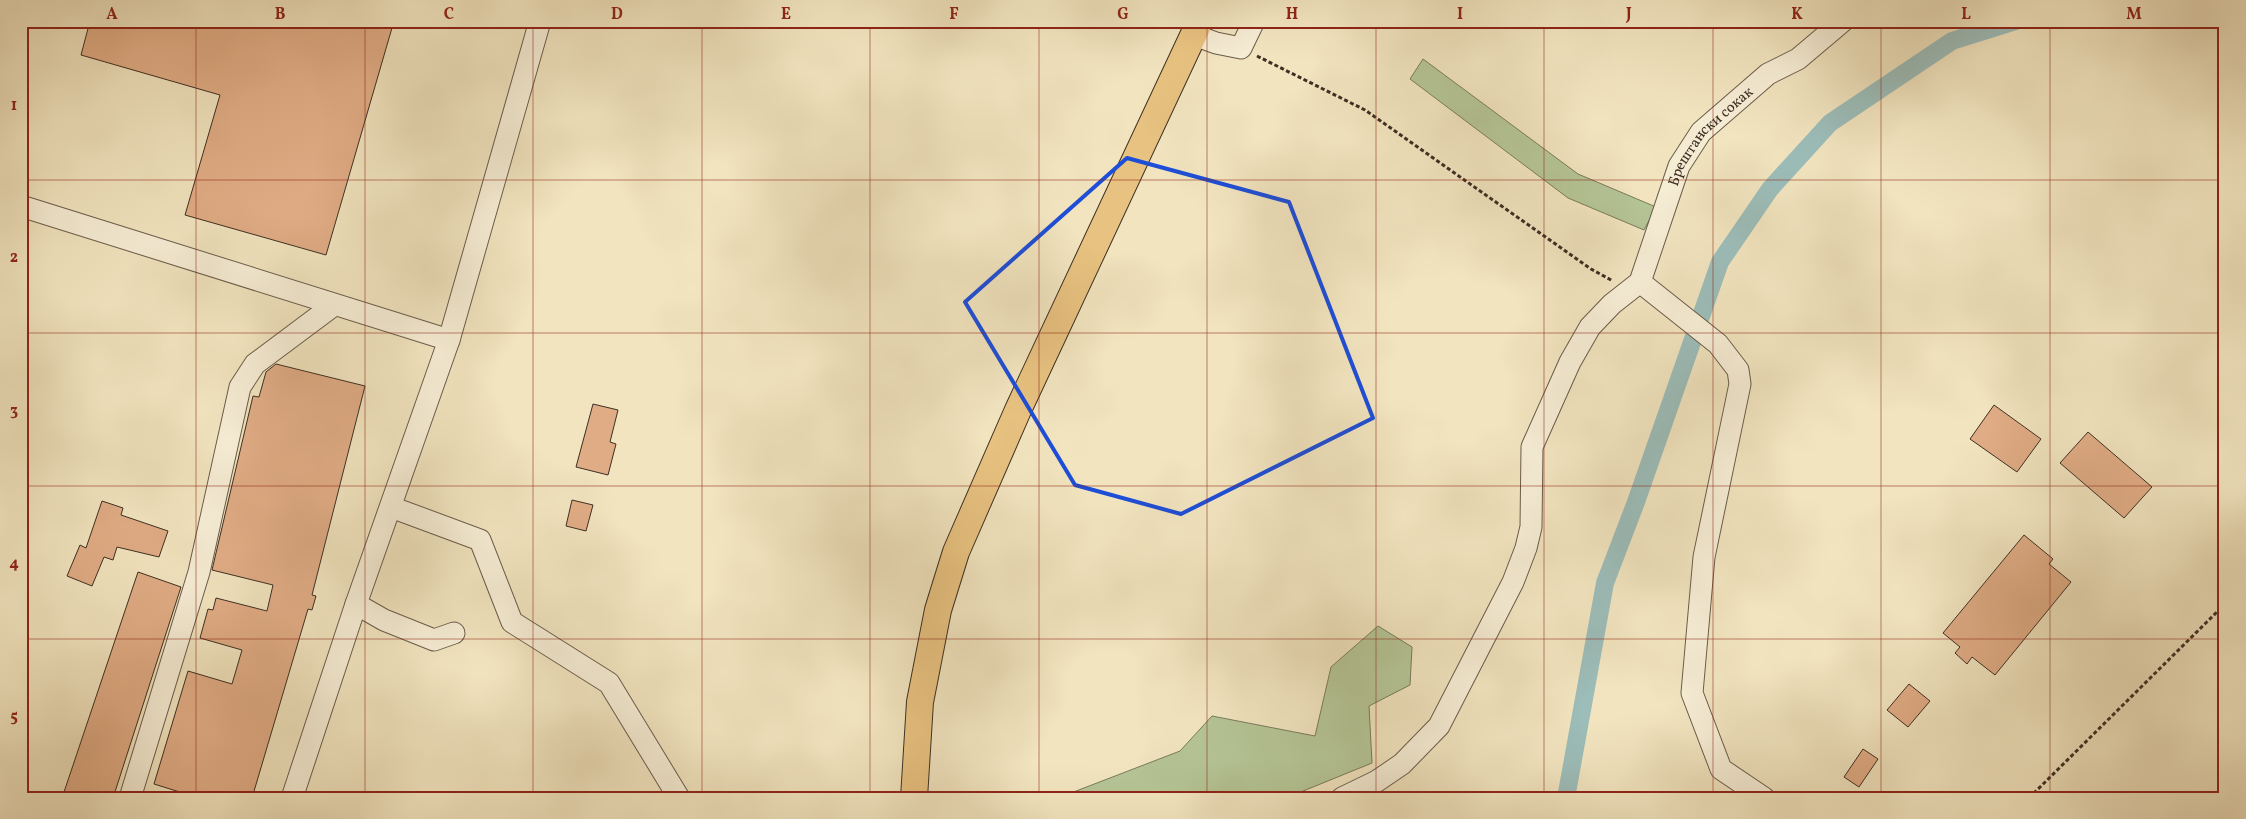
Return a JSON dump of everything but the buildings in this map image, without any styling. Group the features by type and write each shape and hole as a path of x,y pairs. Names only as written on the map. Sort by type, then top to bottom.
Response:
{"main road":[{"path":"914,798 920,702 938,610 956,552 1018,410 1197,28"}],"street":[{"path":"292,798 356,604 449,340 540,21"},
{"path":"1197,28 1216,43 1241,48 1254,21"},
{"name":"Брештански сокак","path":"1634,286 1679,166 1701,132 1768,74 1798,59 1843,21"},
{"path":"21,206 449,340"},
{"path":"1342,798 1377,782 1402,764 1439,726 1512,582 1526,548 1531,527 1532,447 1570,362 1590,327 1634,286 1688,321 1718,344 1738,370 1740,384 1704,557 1692,693 1721,769 1764,798"},
{"path":"130,798 199,572 240,387 255,364 334,305"},
{"path":"391,507 480,540 512,622 608,683 679,798"},
{"path":"356,604 384,620 434,640 454,634"}],"path":[{"path":"1241,48 1364,110 1592,269 1634,286"},
{"path":"2029,798 2225,604"}],"highlighted area":[{"path":"1127,158 1289,202 1373,418 1181,514 1075,485 965,302"}],"green space":[{"path":"1423,59 1578,174 1656,207 1644,230 1568,198 1410,79"},
{"path":"1378,626 1412,647 1410,685 1369,706 1372,763 1286,798 1058,798 1180,751 1212,716 1315,736 1331,667"}],"waterway":[{"path":"1566,798 1605,583 1636,502 1720,262 1770,189 1830,123 1952,41 2016,21"}]}
